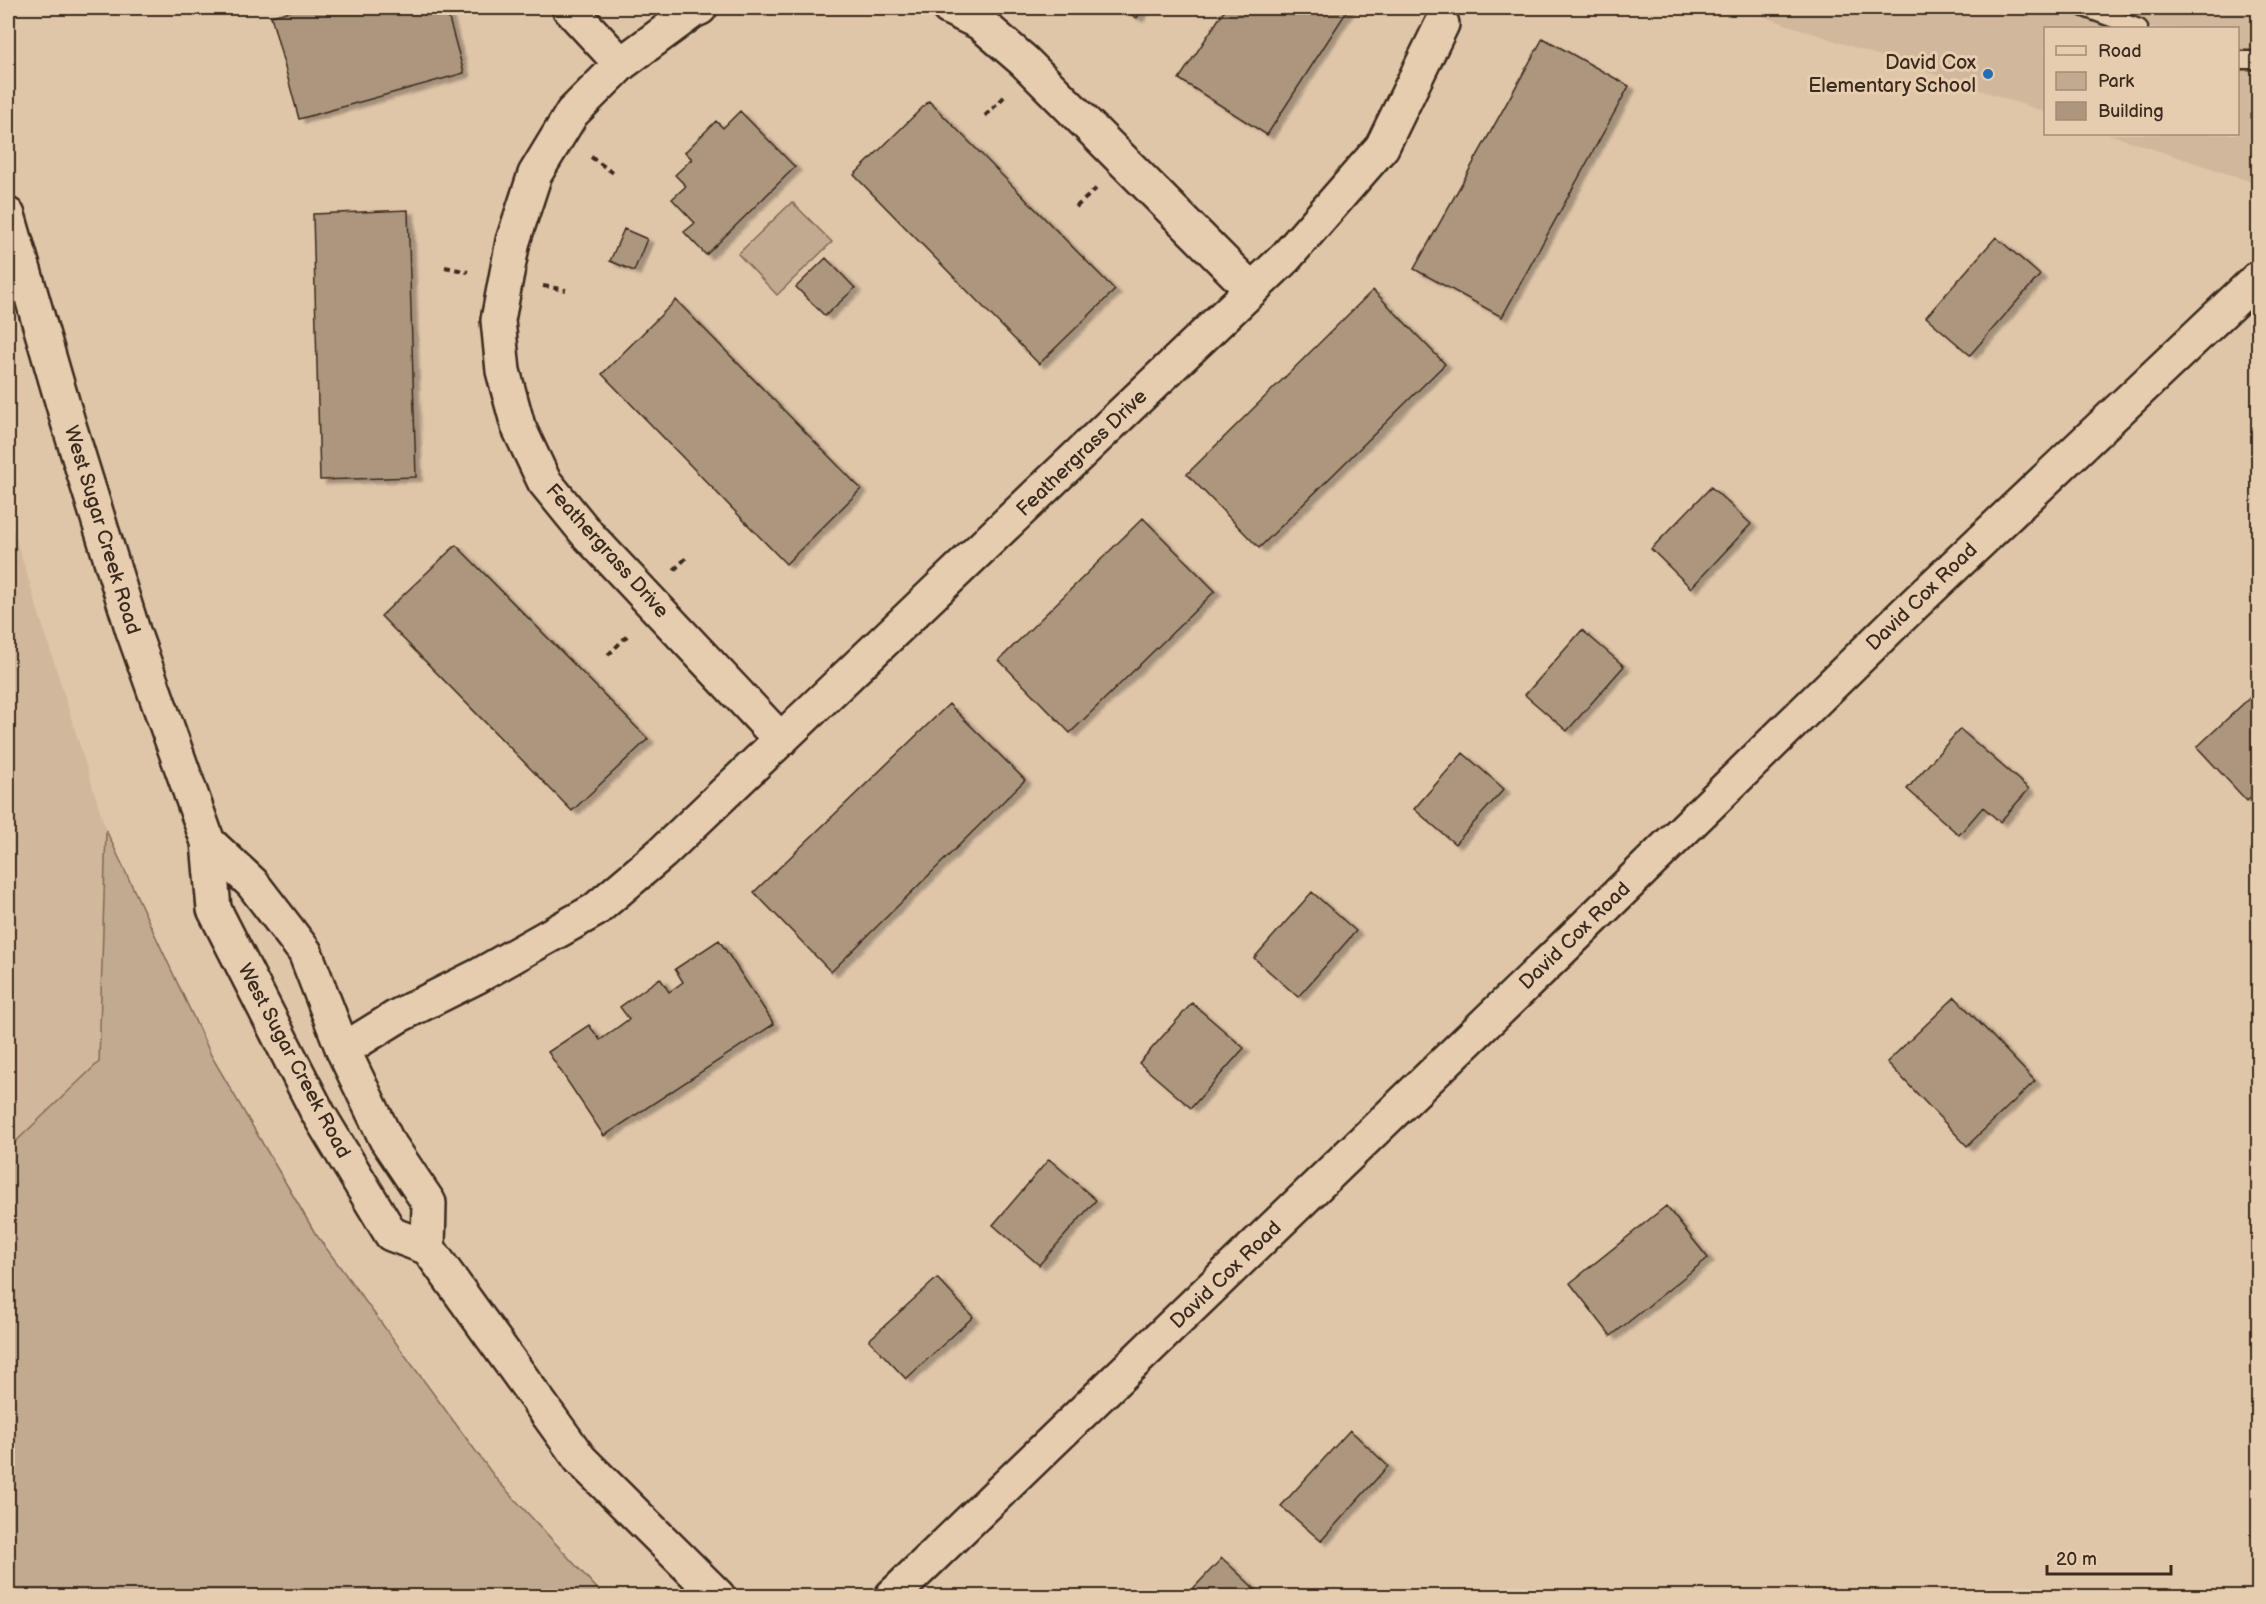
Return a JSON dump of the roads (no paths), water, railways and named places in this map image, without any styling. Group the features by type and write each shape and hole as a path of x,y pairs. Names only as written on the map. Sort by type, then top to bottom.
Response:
{"main road":[{"path":"568,8 621,64"},
{"name":"Feathergrass Drive","path":"700,8 621,64 572,113 535,174 513,242 498,320 503,371 518,426 544,481 588,535 781,740"},
{"path":"949,8 980,23 1024,61 1252,291"},
{"name":"Feathergrass Drive","path":"343,1050 398,1016 478,976 595,910 662,853 1286,257 1382,147 1442,24"},
{"name":"West Sugar Creek Road","path":"8,215 68,423 133,631 208,842 214,909 318,1113 391,1234 428,1248 429,1203 386,1139 343,1050 304,952 252,883 208,842"},
{"name":"David Cox Road","path":"892,1596 1553,958 1897,621 2259,278"},
{"path":"428,1248 580,1459 718,1596"}],"lane":[{"path":"2084,8 2136,27"},
{"path":"2239,60 2259,60"}],"place":[{"name":"David Cox Elementary School","path":"1988,74"}]}
